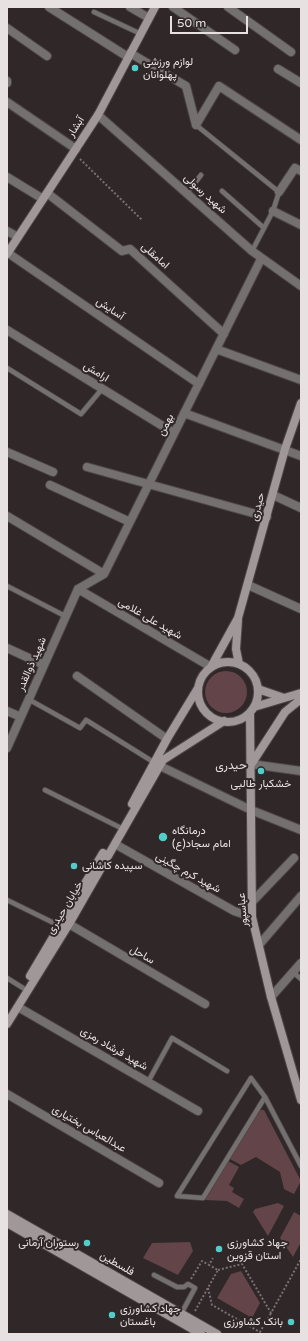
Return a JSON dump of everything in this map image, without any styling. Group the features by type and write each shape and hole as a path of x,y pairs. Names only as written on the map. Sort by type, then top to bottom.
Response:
{"street":[{"path":"49,7 129,55 186,86 196,125"},
{"path":"130,7 149,18"},
{"name":"آبشار","path":"8,254 98,115 155,7"},
{"path":"173,7 235,50"},
{"path":"228,7 291,52"},
{"path":"7,28 48,56"},
{"path":"278,69 301,83"},
{"path":"196,125 219,86 301,140"},
{"path":"7,102 74,151"},
{"name":"شهید رسولی","path":"98,115 252,251 301,286"},
{"path":"279,192 295,168 301,171"},
{"path":"7,177 45,196"},
{"name":"امامقلی","path":"45,196 122,251 130,249 224,334"},
{"path":"273,212 301,225"},
{"path":"7,231 18,237"},
{"name":"آسایش","path":"8,254 199,384"},
{"name":"بهمن","path":"104,574 261,258"},
{"name":"ارامش","path":"7,330 174,433"},
{"path":"216,348 301,380"},
{"name":"حیدری","path":"238,618 285,450 301,403"},
{"path":"184,413 301,456"},
{"path":"7,452 53,472"},
{"path":"87,468 267,517"},
{"path":"50,485 130,522"},
{"path":"273,495 301,508"},
{"path":"7,516 104,574 78,589"},
{"path":"248,585 301,609"},
{"name":"شهید ذوالقدر","path":"7,748 78,589"},
{"name":"شهید علی غلامی","path":"78,589 211,667"},
{"path":"238,618 236,649 239,664"},
{"path":"211,667 238,618"},
{"path":"7,648 44,665"},
{"path":"159,761 167,739 198,688 205,672 211,667 220,663 230,662 239,664 252,674 258,689 257,698 252,710"},
{"path":"77,676 167,739"},
{"path":"198,688 202,706 211,716 224,721"},
{"path":"258,689 284,698"},
{"path":"159,761 224,721 242,718 252,710 301,693"},
{"path":"301,699 285,712 251,764 301,772"},
{"path":"7,710 21,717"},
{"name":"عباسپور","path":"252,710 252,917 271,997 301,1100"},
{"path":"159,761 251,810 301,830"},
{"name":"خیابان حیدری","path":"7,1014 159,761"},
{"name":"خیابان حیدری","path":"7,1024 69,924 115,844 159,761"},
{"name":"شهید کرم چگینی","path":"115,844 234,911 252,917"},
{"path":"252,902 294,858"},
{"path":"259,945 301,896"},
{"name":"ساحل","path":"69,924 205,1004"},
{"path":"271,997 301,963"},
{"name":"شهید فرشاد رمزی","path":"18,1007 198,1111"},
{"name":"عبدالعباس بختیاری","path":"7,1094 159,1183"},
{"name":"فلسطین","path":"7,1214 217,1334"},
{"name":"فلسطین","path":"7,1223 201,1334"}],"lane":[{"path":"94,12 141,34"},
{"path":"196,125 279,192 273,212 252,251"},
{"path":"188,193 201,175"},
{"path":"222,191 264,228"},
{"path":"7,368 81,414 102,389"},
{"path":"7,586 65,616"},
{"path":"28,699 80,728 86,720 159,761"},
{"path":"45,790 119,826"},
{"path":"7,900 60,926"},
{"path":"293,972 301,979"},
{"path":"7,978 23,988"},
{"path":"148,1082 172,1038 227,1071"},
{"path":"265,1097 203,1198 177,1196 251,1078 265,1097 301,1166"},
{"path":"154,1275 176,1287 184,1287 188,1284 195,1288 181,1314"}],"path":[{"path":"74,151 142,220"},
{"path":"209,1265 213,1258"},
{"path":"201,1286 207,1289 212,1305 260,1332 301,1259"},
{"path":"196,1283 190,1280 202,1261 218,1270 242,1264 271,1313"},
{"path":"191,1319 218,1270"}],"shaded area":[{"path":"226,671 241,677 247,692 241,707 226,713 211,707 205,692 211,677"},
{"path":"261,1110 264,1110 301,1181 294,1194 284,1189 280,1172 256,1157 241,1165 230,1159"},
{"path":"228,1161 239,1167 229,1185 234,1188 232,1192 244,1199 239,1208 227,1201 205,1200"},
{"path":"278,1203 284,1206 268,1236 253,1212 255,1209"},
{"path":"294,1212 301,1216 301,1242 293,1257 280,1238"},
{"path":"190,1242 193,1251 178,1275 143,1258 152,1243"},
{"path":"241,1271 260,1303 252,1318 217,1298 231,1274"}],"place":[{"name":"لوازم ورزشی پهلوانان","path":"135,68"},
{"name":"خشکبار طالبی","path":"261,771"},
{"name":"درمانگاه امام سجاد(ع)","path":"163,837"},
{"name":"سپیده کاشانی","path":"74,866"},
{"name":"رستوران آرمانی","path":"87,1243"},
{"name":"جهاد کشاورزی استان قزوین","path":"219,1249"},
{"name":"جهاد کشاورزی باغستان","path":"112,1315"},
{"name":"بانک کشاورزی","path":"291,1322"}],"district":[{"name":"حیدری","path":"231,766"}]}
